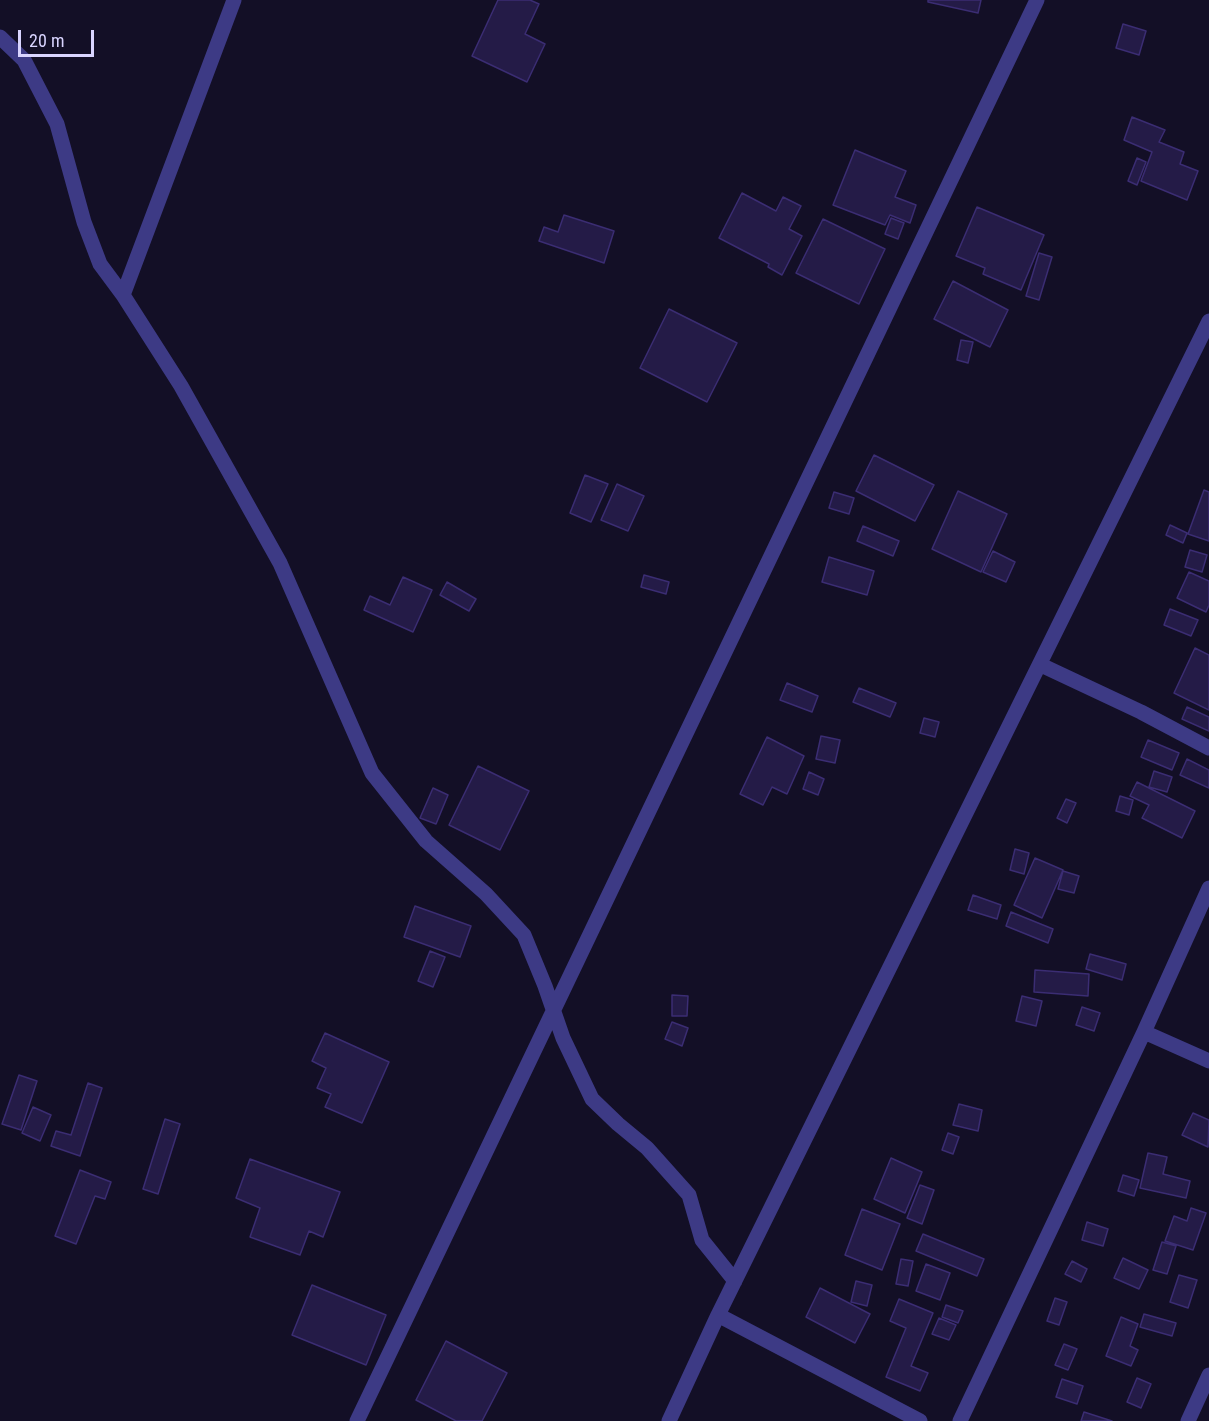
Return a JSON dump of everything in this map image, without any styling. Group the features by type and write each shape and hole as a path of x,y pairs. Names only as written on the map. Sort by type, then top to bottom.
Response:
{"street":[{"path":"123,295 234,0"},
{"path":"357,1421 1037,0"},
{"path":"0,37 24,60 57,124 84,222 100,264 182,386 280,563 372,773 426,841 486,894 524,935 554,1010 562,1038 592,1099 618,1125 647,1148 689,1195 702,1240 735,1281"},
{"path":"669,1421 718,1315 1207,329"},
{"path":"1041,665 1141,712 1209,748"},
{"path":"960,1421 1144,1032 1209,888"},
{"path":"1144,1032 1209,1061"},
{"path":"718,1315 920,1421"},
{"path":"1188,1421 1209,1375"}],"building":[{"path":"498,0 530,0 539,4 525,34 545,44 527,82 472,56"},
{"path":"928,0 981,0 978,13 928,2"},
{"path":"1123,24 1146,31 1139,55 1116,48"},
{"path":"1132,117 1165,130 1159,142 1184,152 1180,164 1198,171 1187,200 1141,181 1152,152 1124,140"},
{"path":"855,150 906,171 895,197 916,205 910,223 890,215 885,225 833,205"},
{"path":"1137,158 1146,162 1137,185 1128,181"},
{"path":"742,193 776,211 783,197 801,206 789,229 802,236 782,275 768,267 769,264 719,238"},
{"path":"977,207 1044,235 1021,290 983,274 985,268 956,256"},
{"path":"564,215 614,231 604,263 539,241 544,227 558,232"},
{"path":"891,218 904,223 898,239 885,234"},
{"path":"823,219 885,249 859,304 796,273"},
{"path":"1039,253 1052,257 1039,300 1026,296"},
{"path":"953,281 1008,310 990,347 934,319"},
{"path":"669,309 737,343 707,402 640,368"},
{"path":"961,340 973,342 968,363 957,360"},
{"path":"874,455 934,485 915,521 856,491"},
{"path":"585,475 608,484 591,522 570,513"},
{"path":"617,484 644,496 628,531 601,520"},
{"path":"1204,490 1209,492 1209,541 1188,534"},
{"path":"958,491 1007,514 981,572 932,549"},
{"path":"834,492 854,498 849,514 829,508"},
{"path":"1170,525 1187,533 1183,543 1166,535"},
{"path":"863,526 899,541 893,556 857,541"},
{"path":"1190,550 1207,555 1202,572 1185,567"},
{"path":"993,551 1015,562 1006,582 983,572"},
{"path":"829,557 874,571 867,595 822,582"},
{"path":"1189,572 1209,581 1209,605 1206,612 1177,598"},
{"path":"644,575 669,582 666,594 641,587"},
{"path":"403,577 432,590 413,632 364,610 370,596 390,605"},
{"path":"447,582 476,599 469,611 440,595"},
{"path":"1170,609 1198,620 1191,636 1164,625"},
{"path":"1195,648 1209,655 1209,710 1174,693"},
{"path":"787,683 818,696 812,712 780,700"},
{"path":"859,688 896,703 890,717 853,702"},
{"path":"1187,707 1209,717 1209,731 1182,719"},
{"path":"924,718 939,722 935,737 920,733"},
{"path":"821,736 840,740 835,763 816,759"},
{"path":"767,737 804,756 787,794 772,787 763,805 740,794"},
{"path":"1148,740 1179,753 1172,770 1141,757"},
{"path":"1187,759 1209,770 1209,788 1180,775"},
{"path":"478,766 529,791 500,850 449,825"},
{"path":"1154,771 1172,777 1167,792 1149,787"},
{"path":"809,772 824,779 818,795 803,789"},
{"path":"1137,782 1195,811 1182,838 1142,818 1149,805 1130,796"},
{"path":"433,788 448,795 436,824 420,818"},
{"path":"1120,796 1133,800 1129,815 1116,811"},
{"path":"1066,799 1076,803 1067,823 1057,818"},
{"path":"1015,849 1029,853 1024,874 1010,870"},
{"path":"1035,858 1063,870 1042,918 1014,905"},
{"path":"1063,871 1079,876 1074,893 1058,889"},
{"path":"973,895 1001,905 997,919 968,910"},
{"path":"415,906 471,926 460,957 404,937"},
{"path":"1011,912 1053,929 1048,943 1006,926"},
{"path":"430,951 445,957 433,987 418,981"},
{"path":"1090,954 1126,964 1122,980 1086,969"},
{"path":"1035,970 1089,974 1088,996 1034,992"},
{"path":"672,995 688,996 687,1016 672,1016"},
{"path":"1022,996 1042,1001 1036,1026 1016,1021"},
{"path":"1082,1007 1100,1013 1094,1031 1076,1025"},
{"path":"672,1022 688,1028 682,1046 665,1039"},
{"path":"325,1033 389,1062 362,1123 325,1107 331,1094 317,1088 326,1068 312,1061"},
{"path":"19,1075 37,1081 21,1130 2,1124"},
{"path":"88,1083 102,1088 80,1156 51,1146 56,1131 71,1135"},
{"path":"959,1104 982,1110 978,1131 953,1125"},
{"path":"33,1107 51,1115 40,1141 22,1133"},
{"path":"1193,1113 1209,1120 1208,1147 1182,1135"},
{"path":"165,1119 180,1124 158,1194 143,1189"},
{"path":"948,1133 959,1137 953,1154 942,1150"},
{"path":"1148,1153 1167,1157 1163,1174 1190,1181 1186,1198 1140,1188"},
{"path":"891,1158 922,1172 905,1213 874,1199"},
{"path":"250,1159 340,1192 323,1237 309,1231 300,1255 250,1237 260,1208 236,1198"},
{"path":"80,1170 111,1182 105,1199 95,1196 76,1244 55,1236"},
{"path":"1123,1175 1139,1180 1134,1196 1118,1191"},
{"path":"920,1185 934,1190 922,1224 907,1218"},
{"path":"1191,1208 1206,1213 1193,1250 1165,1241 1174,1216 1187,1221"},
{"path":"862,1209 900,1224 882,1270 845,1255"},
{"path":"1087,1222 1108,1229 1103,1246 1082,1240"},
{"path":"923,1234 984,1259 977,1276 916,1251"},
{"path":"1162,1242 1176,1246 1167,1274 1153,1270"},
{"path":"1123,1258 1148,1270 1139,1289 1114,1278"},
{"path":"901,1259 913,1261 908,1286 896,1284"},
{"path":"1072,1261 1087,1269 1081,1282 1065,1274"},
{"path":"926,1264 950,1273 940,1300 916,1291"},
{"path":"1179,1275 1197,1280 1188,1308 1170,1302"},
{"path":"856,1281 872,1285 867,1306 851,1302"},
{"path":"312,1285 386,1315 366,1365 292,1335"},
{"path":"820,1288 870,1314 855,1343 806,1317"},
{"path":"1055,1298 1067,1302 1059,1325 1047,1321"},
{"path":"899,1299 933,1313 911,1366 928,1373 920,1391 886,1377 906,1328 890,1321"},
{"path":"946,1305 963,1311 958,1323 942,1317"},
{"path":"1144,1314 1176,1323 1172,1336 1140,1327"},
{"path":"1121,1317 1138,1324 1130,1346 1138,1350 1131,1366 1106,1356"},
{"path":"939,1318 956,1325 949,1340 932,1334"},
{"path":"446,1341 507,1373 482,1421 456,1421 416,1400"},
{"path":"1064,1344 1077,1349 1068,1370 1055,1365"},
{"path":"1137,1378 1151,1384 1141,1408 1127,1402"},
{"path":"1062,1379 1083,1386 1077,1404 1056,1397"},
{"path":"1084,1412 1112,1421 1081,1421"}]}
